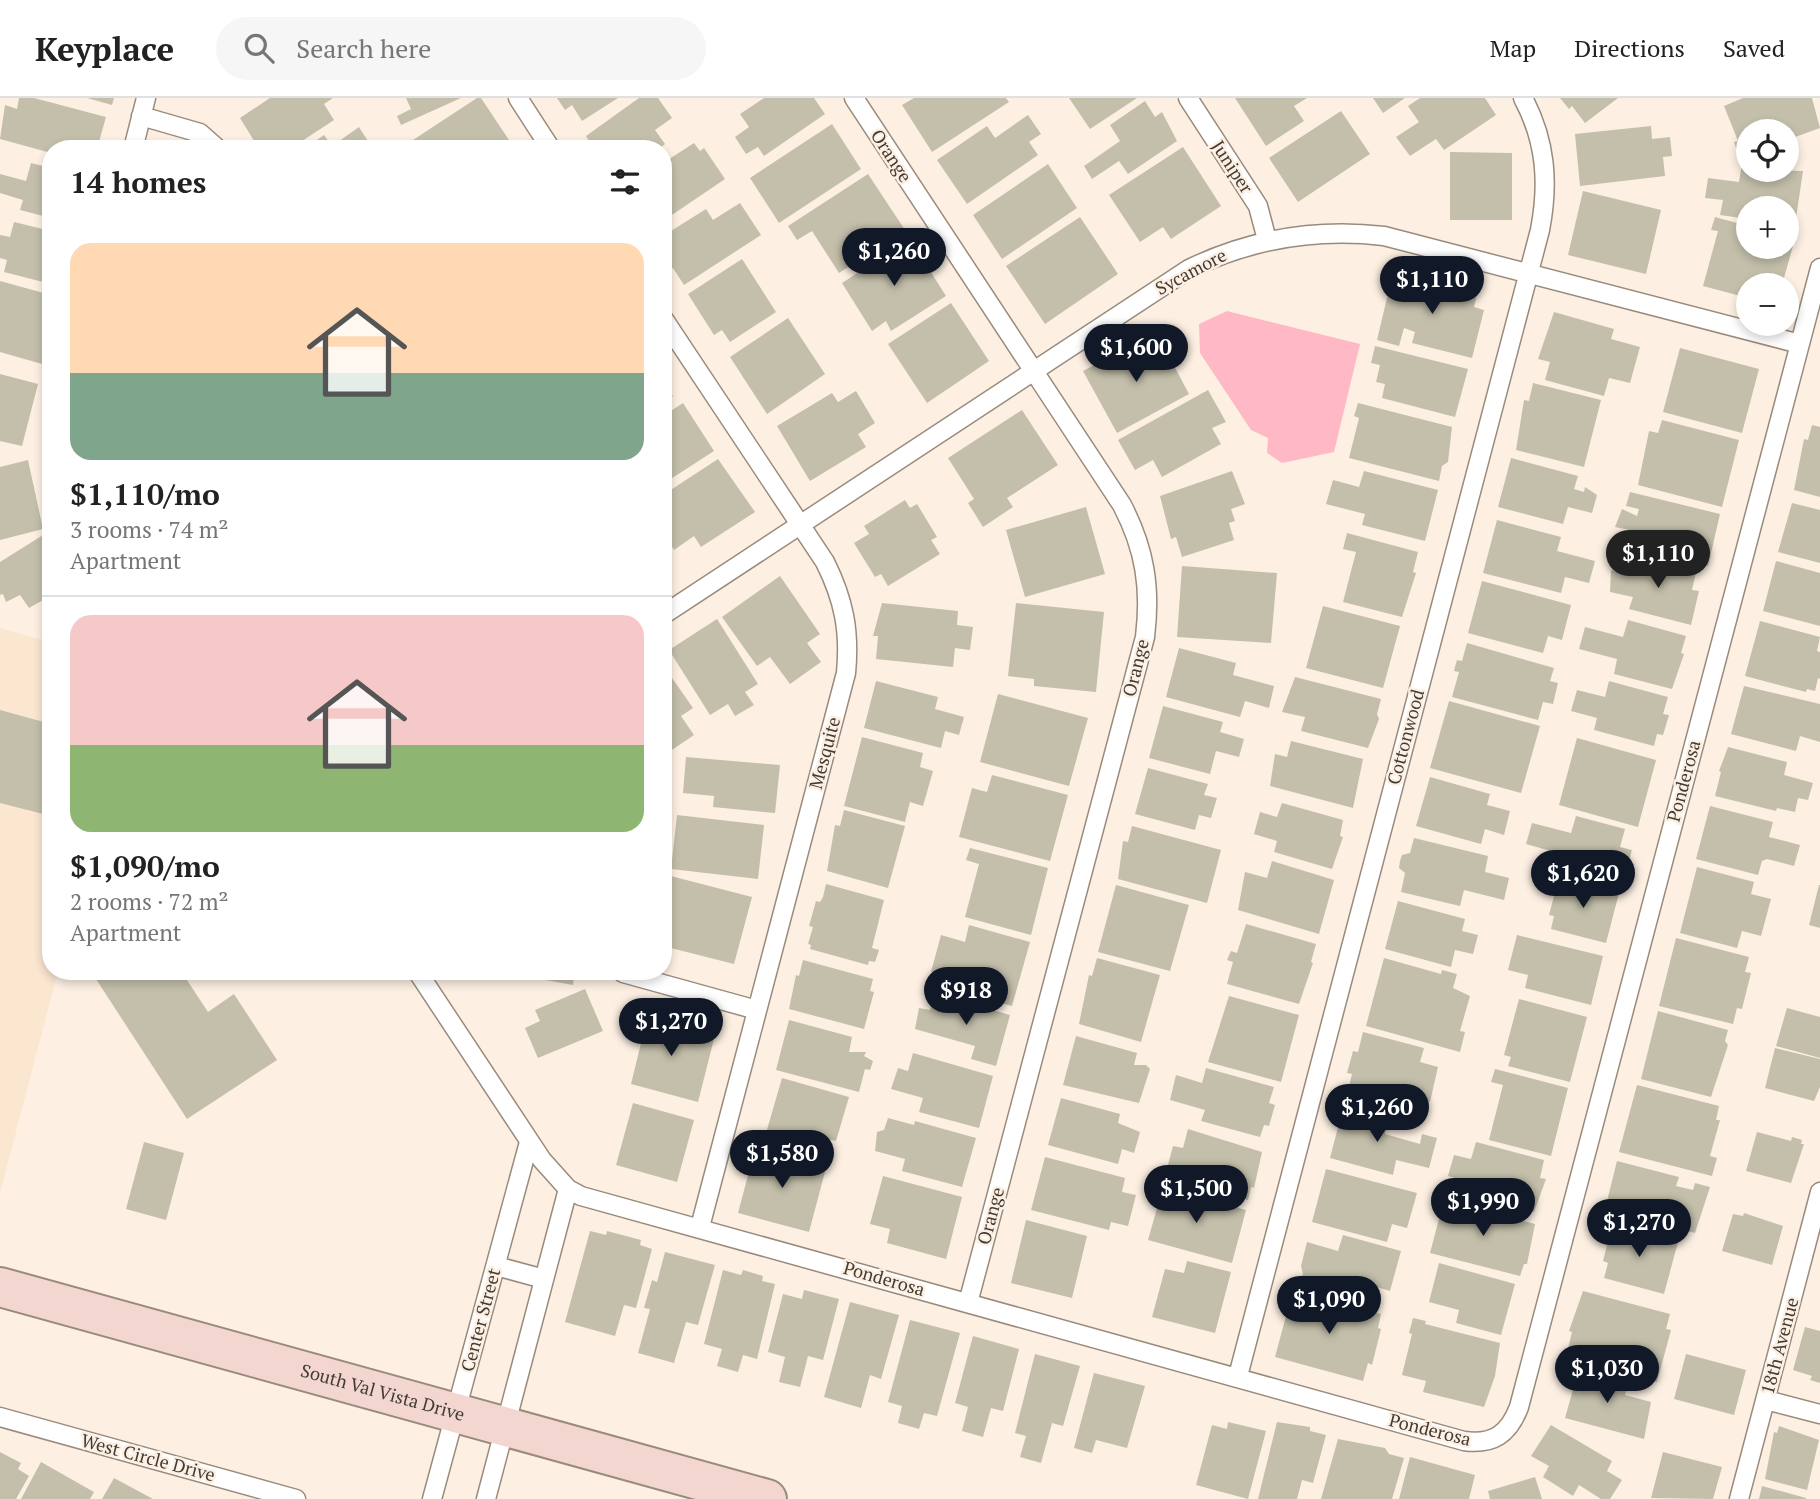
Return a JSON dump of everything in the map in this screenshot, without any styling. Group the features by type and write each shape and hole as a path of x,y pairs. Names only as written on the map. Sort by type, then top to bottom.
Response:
{"main road":[{"name":"South Val Vista Drive","path":"0,1287 767,1499"}],"lane":[{"path":"518,98 545,140"},
{"name":"Orange","path":"854,98 1122,505 1135,529 1149,584 1145,636 968,1303"},
{"name":"Juniper","path":"1188,98 1258,206 1267,240"},
{"name":"Cottonwood","path":"1238,1376 1544,207 1546,184 1540,137 1523,98"},
{"path":"135,140 143,107 200,133 208,140"},
{"name":"Sycamore","path":"672,609 1189,269 1237,248 1267,240 1309,234 1384,236 1800,344"},
{"name":"Ponderosa","path":"423,980 529,1142 568,1189 595,1200 1238,1376 1464,1441 1488,1442 1499,1438 1515,1419 1820,268"},
{"name":"Mesquite","path":"672,332 800,525 839,589 847,617 846,673 699,1227"},
{"path":"648,980 757,1010"},
{"name":"Center Street","path":"432,1499 529,1142"},
{"path":"486,1499 568,1189"},
{"name":"18th Avenue","path":"1739,1499 1814,1239 1820,1192"},
{"path":"496,1266 544,1279"},
{"path":"1766,1400 1820,1415"},
{"name":"West Circle Drive","path":"0,1417 296,1499"}],"shaded area":[{"path":"1227,311 1360,344 1334,452 1282,463 1267,453 1268,438 1251,430 1200,353 1199,324"},
{"path":"0,628 42,640 42,980 56,980 0,1193"}],"building":[{"path":"19,98 34,98 106,117 100,140 42,140 42,151 0,139 5,105 17,109"},
{"path":"87,98 114,98 112,105"},
{"path":"270,98 333,98 324,104 334,120 304,140 253,140 240,118"},
{"path":"406,98 461,98 401,125 397,116 411,109"},
{"path":"477,98 481,98 509,140 413,140"},
{"path":"557,98 618,98 582,121 572,105 565,110"},
{"path":"639,98 658,98 672,118 655,130 662,140 588,140 586,136"},
{"path":"764,98 814,98 825,114 764,156 758,147 746,154 735,137 749,127 740,114"},
{"path":"914,98 1006,98 1009,102 932,152 902,105"},
{"path":"1069,98 1137,98 1090,129"},
{"path":"1235,98 1307,98 1294,106 1304,121 1266,146"},
{"path":"1373,98 1405,98 1383,113"},
{"path":"1420,98 1485,98 1496,115 1444,150 1436,139 1410,156 1396,137 1419,122 1408,106"},
{"path":"1560,98 1618,98 1585,123 1572,106 1569,109"},
{"path":"1743,98 1812,98 1820,128 1799,136 1799,119 1736,119 1736,136 1724,106"},
{"path":"1145,101 1155,117 1162,112 1177,141 1128,174 1119,161 1092,179 1084,166 1120,141 1110,125"},
{"path":"1341,111 1370,154 1298,202 1269,158"},
{"path":"1028,115 1041,134 1029,142 1038,155 967,204 937,160 987,126 995,138"},
{"path":"832,124 861,169 779,223 750,178"},
{"path":"1651,126 1652,139 1670,137 1672,156 1663,157 1665,176 1580,186 1575,134"},
{"path":"359,127 367,140 341,140"},
{"path":"694,143 700,151 704,148 725,179 672,215 672,157"},
{"path":"1183,147 1221,206 1171,239 1163,227 1140,242 1109,195"},
{"path":"1450,152 1512,153 1512,220 1450,220"},
{"path":"31,163 42,166 42,216 20,210 23,200 0,193 0,174 26,181"},
{"path":"1048,164 1077,208 1002,259 973,215"},
{"path":"1799,171 1803,171 1799,198 1736,196 1736,217 1720,215 1723,200 1705,198 1708,178 1736,182 1799,182"},
{"path":"868,174 905,230 839,273 812,231 797,240 788,226"},
{"path":"1583,191 1661,210 1646,274 1568,255"},
{"path":"740,203 761,235 684,285 672,268 672,230 706,209 713,220"},
{"path":"1080,217 1118,274 1045,324 1006,266"},
{"path":"1715,217 1736,223 1736,259 1789,259 1785,273 1736,273 1736,295 1703,286 1718,231 1711,230"},
{"path":"14,222 42,229 42,282 4,272 7,260 0,258 0,235 10,237"},
{"path":"910,239 946,296 891,331 886,321 872,331 842,283"},
{"path":"742,259 776,312 730,342 722,330 714,335 688,294"},
{"path":"1406,274 1478,291 1474,307 1484,310 1472,358 1412,343 1415,332 1404,328 1399,346 1377,340 1390,285 1402,288"},
{"path":"0,281 42,293 42,364 0,352"},
{"path":"951,303 989,361 927,403 888,344"},
{"path":"1554,312 1614,329 1611,339 1640,347 1630,383 1609,378 1604,396 1545,380 1550,362 1538,359"},
{"path":"788,318 825,374 767,414 730,357"},
{"path":"1143,339 1149,350 1162,343 1189,394 1117,433 1083,371"},
{"path":"1375,346 1468,369 1455,417 1382,398 1385,384 1376,382 1380,365 1371,363"},
{"path":"1680,348 1759,369 1742,433 1663,412"},
{"path":"0,374 38,384 22,446 0,441"},
{"path":"1533,383 1601,400 1584,467 1516,450 1524,400 1529,401"},
{"path":"1208,390 1226,422 1212,428 1221,444 1162,477 1153,460 1135,470 1118,440"},
{"path":"856,391 875,423 858,434 866,447 810,481 777,426 832,393 838,402"},
{"path":"683,403 714,451 672,478 672,410"},
{"path":"1358,403 1452,427 1448,462 1442,466 1439,481 1349,458 1359,418 1354,416"},
{"path":"1022,410 1058,465 1007,498 1013,507 983,527 968,503 974,499 948,458"},
{"path":"1662,420 1739,440 1722,507 1638,485 1649,431 1658,433"},
{"path":"1812,425 1820,427 1820,497 1794,490 1804,439 1808,440"},
{"path":"1511,458 1578,476 1574,489 1584,492 1585,487 1597,495 1592,513 1568,507 1563,524 1498,507"},
{"path":"718,459 755,512 701,547 694,536 674,550 672,489"},
{"path":"28,460 42,529 0,540 0,467"},
{"path":"1232,471 1245,504 1231,509 1235,521 1229,523 1234,540 1182,557 1176,537 1171,539 1160,496"},
{"path":"1364,471 1438,490 1425,541 1362,525 1365,514 1326,504 1333,480 1359,487"},
{"path":"1630,492 1720,514 1708,566 1626,546 1630,530 1615,527 1622,509 1637,516 1639,509 1626,506"},
{"path":"905,500 910,508 917,504 937,537 931,540 940,554 888,586 881,574 875,577 854,543 869,534 864,526"},
{"path":"1792,503 1820,510 1820,563 1778,552"},
{"path":"1086,507 1105,574 1025,597 1006,530"},
{"path":"1497,520 1561,537 1557,551 1595,561 1589,583 1565,577 1561,593 1483,573"},
{"path":"1347,533 1418,552 1413,572 1416,573 1402,617 1343,602 1356,552 1343,549"},
{"path":"42,536 42,601 29,608 20,595 6,602 3,594 0,595 0,562"},
{"path":"1640,558 1696,572 1692,590 1699,591 1691,625 1629,609 1633,597 1610,592 1611,570 1617,572 1618,567 1635,575"},
{"path":"1776,561 1820,573 1820,626 1763,611"},
{"path":"1182,566 1277,573 1271,643 1177,637"},
{"path":"780,576 820,634 807,643 821,662 790,684 770,657 757,666 722,617"},
{"path":"1482,581 1571,605 1562,640 1548,636 1543,653 1468,633"},
{"path":"882,603 958,611 957,625 973,627 970,650 955,648 953,667 876,659 878,636 873,636"},
{"path":"1016,603 1104,612 1096,692 1034,686 1034,679 1008,676"},
{"path":"1323,606 1400,626 1383,688 1306,668"},
{"path":"717,619 758,684 745,692 754,705 735,716 728,704 710,715 672,655 672,648"},
{"path":"1628,620 1686,636 1681,653 1684,654 1672,689 1614,674 1617,659 1579,649 1585,627 1623,637"},
{"path":"1760,621 1820,637 1817,651 1820,652 1820,679 1818,678 1815,691 1807,689 1806,692 1745,676"},
{"path":"1467,643 1554,668 1550,681 1558,683 1553,704 1543,702 1538,720 1452,697 1459,672 1454,671 1455,667 1457,660 1462,661"},
{"path":"1179,648 1236,663 1233,675 1274,686 1269,708 1245,701 1240,717 1166,697"},
{"path":"1295,677 1381,699 1377,714 1379,719 1368,748 1301,731 1305,717 1282,712"},
{"path":"672,678 693,708 681,716 694,735 672,750"},
{"path":"876,681 938,697 935,709 964,717 959,735 945,731 941,748 864,728"},
{"path":"1609,681 1668,697 1663,714 1669,715 1663,735 1657,734 1654,746 1594,730 1597,718 1571,711 1577,690 1605,697"},
{"path":"1744,686 1820,704 1820,742 1800,736 1796,751 1731,734"},
{"path":"998,694 1088,718 1069,786 980,762"},
{"path":"1449,701 1540,726 1521,793 1430,768"},
{"path":"1163,706 1223,722 1220,732 1244,739 1239,757 1216,751 1210,774 1149,758"},
{"path":"0,710 42,722 42,814 0,803"},
{"path":"862,737 923,753 920,767 933,771 923,806 910,802 905,822 844,806"},
{"path":"1577,738 1656,760 1638,827 1559,805"},
{"path":"1291,741 1363,759 1353,808 1270,786 1275,754 1287,757"},
{"path":"1728,747 1787,762 1784,775 1813,783 1808,800 1798,798 1795,812 1777,808 1776,811 1715,796 1721,772 1719,771"},
{"path":"686,757 780,765 775,813 713,807 714,796 683,793"},
{"path":"1148,768 1208,784 1204,795 1217,798 1211,818 1199,815 1195,830 1135,814"},
{"path":"992,775 1068,795 1050,861 959,837 972,788 987,792"},
{"path":"1430,777 1490,794 1487,805 1510,811 1504,835 1485,829 1481,844 1416,826"},
{"path":"1282,803 1343,820 1340,836 1343,837 1332,869 1274,852 1277,841 1254,834 1260,812 1277,817"},
{"path":"1710,806 1773,822 1769,837 1800,845 1794,866 1767,859 1762,861 1758,875 1696,859"},
{"path":"844,810 905,826 888,888 827,871 835,825 840,826"},
{"path":"677,815 764,825 758,879 672,869"},
{"path":"1576,816 1625,829 1620,847 1632,850 1626,871 1616,868 1613,881 1554,866 1558,853 1526,844 1532,823 1571,833"},
{"path":"1132,826 1221,850 1207,903 1118,879 1123,841 1128,842"},
{"path":"1414,838 1488,856 1485,872 1509,878 1504,900 1464,890 1460,906 1401,892 1405,873 1399,868 1400,861 1402,855 1410,853"},
{"path":"970,848 1048,868 1031,935 965,917 979,864 966,860"},
{"path":"1272,861 1334,880 1319,934 1238,910 1245,872 1267,878"},
{"path":"1697,867 1754,882 1751,894 1771,899 1761,936 1742,931 1737,948 1680,933"},
{"path":"672,876 752,897 734,964 672,948"},
{"path":"1559,877 1619,893 1606,943 1551,929 1554,916 1549,915"},
{"path":"826,884 884,900 872,948 879,950 875,962 869,961 868,965 810,949 811,945 808,944 813,927 809,926 816,901 820,902 823,897"},
{"path":"1116,885 1189,905 1170,971 1098,952"},
{"path":"1820,885 1820,928 1809,925"},
{"path":"1398,901 1465,919 1462,931 1478,935 1473,954 1455,950 1451,967 1385,949"},
{"path":"1246,924 1316,944 1311,962 1313,963 1299,1004 1227,984 1233,962 1227,960 1231,951 1237,953"},
{"path":"969,925 1030,942 1012,1006 945,988 948,977 931,972 941,935 965,942"},
{"path":"1517,935 1603,956 1591,1005 1525,988 1528,975 1508,970"},
{"path":"1676,938 1749,957 1745,972 1751,973 1742,1009 1737,1008 1733,1024 1659,1006"},
{"path":"1097,958 1160,975 1141,1042 1079,1024 1089,975 1092,976"},
{"path":"1384,958 1441,974 1442,970 1457,974 1453,988 1470,996 1460,1031 1465,1032 1460,1052 1366,1026"},
{"path":"803,960 873,979 870,991 874,992 864,1029 789,1009 796,975 799,976"},
{"path":"97,980 187,980 208,1012 234,994 277,1060 187,1119"},
{"path":"545,980 574,980 573,985"},
{"path":"585,989 603,1031 538,1058 525,1028 540,1021 535,1010"},
{"path":"944,996 1010,1015 996,1066 971,1059 975,1046 915,1029 919,1008 930,1010 933,999 942,1002"},
{"path":"1229,996 1299,1015 1281,1082 1208,1062"},
{"path":"1519,999 1587,1017 1570,1082 1508,1066 1511,1057 1504,1055"},
{"path":"1787,1008 1820,1017 1820,1058 1776,1046"},
{"path":"1658,1011 1728,1030 1725,1041 1728,1045 1711,1097 1641,1079"},
{"path":"633,1014 715,1035 698,1102 631,1084 643,1035 629,1031"},
{"path":"789,1020 852,1037 849,1052 866,1052 864,1056 873,1061 870,1070 865,1069 859,1092 776,1070"},
{"path":"1363,1032 1424,1048 1420,1062 1438,1067 1430,1102 1410,1098 1405,1114 1346,1099 1352,1074 1347,1073 1353,1051 1358,1052"},
{"path":"1076,1036 1137,1053 1134,1065 1146,1065 1150,1069 1139,1103 1063,1085"},
{"path":"1775,1048 1820,1059 1820,1087 1814,1101 1765,1088"},
{"path":"913,1053 993,1076 979,1128 919,1112 923,1098 891,1089 898,1068 908,1071"},
{"path":"1206,1068 1274,1087 1269,1103 1275,1105 1269,1126 1264,1125 1260,1137 1201,1121 1205,1110 1170,1100 1176,1075 1202,1083"},
{"path":"1495,1069 1568,1088 1551,1156 1489,1140 1503,1085 1491,1082"},
{"path":"782,1078 849,1097 836,1141 828,1139 823,1157 764,1140"},
{"path":"1637,1085 1719,1106 1716,1120 1720,1120 1710,1156 1717,1158 1712,1176 1619,1152"},
{"path":"1061,1098 1120,1114 1118,1123 1140,1132 1134,1153 1122,1149 1118,1164 1048,1145"},
{"path":"633,1103 694,1120 677,1182 616,1165"},
{"path":"1343,1108 1388,1120 1385,1134 1420,1144 1422,1134 1437,1138 1429,1168 1396,1160 1393,1175 1330,1158"},
{"path":"888,1118 914,1125 915,1121 976,1138 962,1187 902,1171 905,1159 875,1151 877,1132 884,1130"},
{"path":"1188,1129 1262,1152 1254,1188 1251,1187 1248,1200 1173,1180 1176,1167 1168,1165 1173,1146 1183,1148"},
{"path":"1757,1132 1791,1141 1792,1137 1802,1140 1801,1144 1804,1144 1791,1183 1746,1171"},
{"path":"144,1142 184,1153 166,1220 126,1209"},
{"path":"1476,1142 1544,1160 1540,1178 1546,1179 1534,1212 1475,1197 1479,1185 1448,1176 1454,1155 1471,1159"},
{"path":"755,1149 826,1168 809,1232 738,1213"},
{"path":"1045,1157 1125,1178 1122,1192 1136,1195 1128,1226 1111,1222 1109,1230 1031,1210"},
{"path":"1617,1161 1679,1177 1676,1186 1693,1190 1695,1183 1710,1187 1695,1233 1605,1209"},
{"path":"1326,1169 1417,1193 1407,1228 1392,1224 1387,1242 1312,1222"},
{"path":"883,1176 962,1197 946,1259 887,1243 890,1229 870,1224"},
{"path":"1156,1186 1246,1210 1232,1263 1148,1240 1159,1201 1152,1199"},
{"path":"1444,1200 1535,1224 1527,1264 1524,1264 1520,1276 1430,1253"},
{"path":"1744,1213 1783,1226 1772,1265 1722,1251 1733,1214 1743,1216"},
{"path":"1026,1220 1087,1236 1072,1298 1011,1283"},
{"path":"1612,1225 1628,1229 1629,1226 1644,1234 1645,1231 1678,1242 1664,1294 1604,1278 1608,1263 1603,1261"},
{"path":"590,1231 606,1235 607,1231 641,1240 640,1245 652,1249 636,1308 624,1305 615,1336 565,1322"},
{"path":"1343,1235 1401,1251 1390,1291 1360,1282 1356,1300 1298,1284 1303,1274 1301,1266 1307,1242 1338,1251"},
{"path":"665,1252 715,1265 698,1325 686,1322 674,1363 638,1353 650,1309 644,1308 652,1280 657,1282"},
{"path":"1187,1261 1231,1272 1215,1333 1152,1317 1165,1269 1184,1273"},
{"path":"1439,1263 1515,1284 1501,1335 1456,1323 1459,1310 1429,1302"},
{"path":"723,1270 741,1275 743,1270 763,1276 762,1281 775,1284 757,1359 743,1355 738,1372 717,1366 722,1349 704,1344"},
{"path":"804,1290 839,1299 823,1360 808,1356 800,1387 779,1382 785,1357 768,1352 783,1294 802,1299"},
{"path":"1293,1290 1381,1314 1378,1328 1381,1329 1372,1365 1368,1363 1363,1381 1275,1357"},
{"path":"1583,1291 1670,1314 1666,1329 1671,1330 1657,1382 1566,1357 1572,1332 1569,1331"},
{"path":"850,1302 899,1315 881,1379 870,1375 861,1408 824,1397"},
{"path":"1413,1318 1426,1321 1425,1324 1500,1343 1495,1376 1484,1407 1423,1392 1426,1381 1402,1375"},
{"path":"910,1320 960,1333 937,1416 924,1413 919,1429 898,1423 902,1406 888,1402"},
{"path":"1805,1327 1820,1331 1820,1383 1810,1380 1812,1376 1793,1370"},
{"path":"973,1336 1019,1349 1003,1411 991,1408 983,1437 962,1431 968,1407 955,1403"},
{"path":"1035,1354 1080,1366 1063,1426 1052,1423 1041,1463 1020,1457 1026,1436 1015,1433"},
{"path":"1686,1354 1746,1370 1734,1415 1674,1399"},
{"path":"1579,1368 1629,1381 1625,1395 1651,1402 1644,1439 1565,1418"},
{"path":"1094,1373 1145,1386 1127,1448 1096,1440 1092,1453 1074,1448"},
{"path":"1228,1422 1266,1431 1248,1499 1196,1485 1212,1425 1227,1429"},
{"path":"1277,1422 1310,1427 1310,1431 1326,1435 1313,1483 1302,1480 1297,1499 1258,1499"},
{"path":"1551,1425 1612,1461 1607,1471 1622,1480 1610,1499 1601,1499 1579,1485 1573,1496 1543,1477 1549,1466 1531,1456"},
{"path":"1779,1426 1819,1440 1807,1490 1765,1479 1774,1432 1777,1433"},
{"path":"1338,1439 1385,1448 1389,1454 1404,1458 1392,1499 1321,1499"},
{"path":"0,1452 21,1463 18,1469 29,1476 16,1499 0,1499"},
{"path":"1663,1452 1722,1467 1713,1499 1651,1498"},
{"path":"1410,1457 1475,1475 1469,1499 1399,1499"},
{"path":"41,1462 94,1492 90,1499 21,1499"},
{"path":"1535,1477 1542,1499 1490,1499 1488,1491"},
{"path":"114,1478 153,1499 102,1499"},
{"path":"1762,1486 1806,1498 1806,1499 1759,1499"}]}
